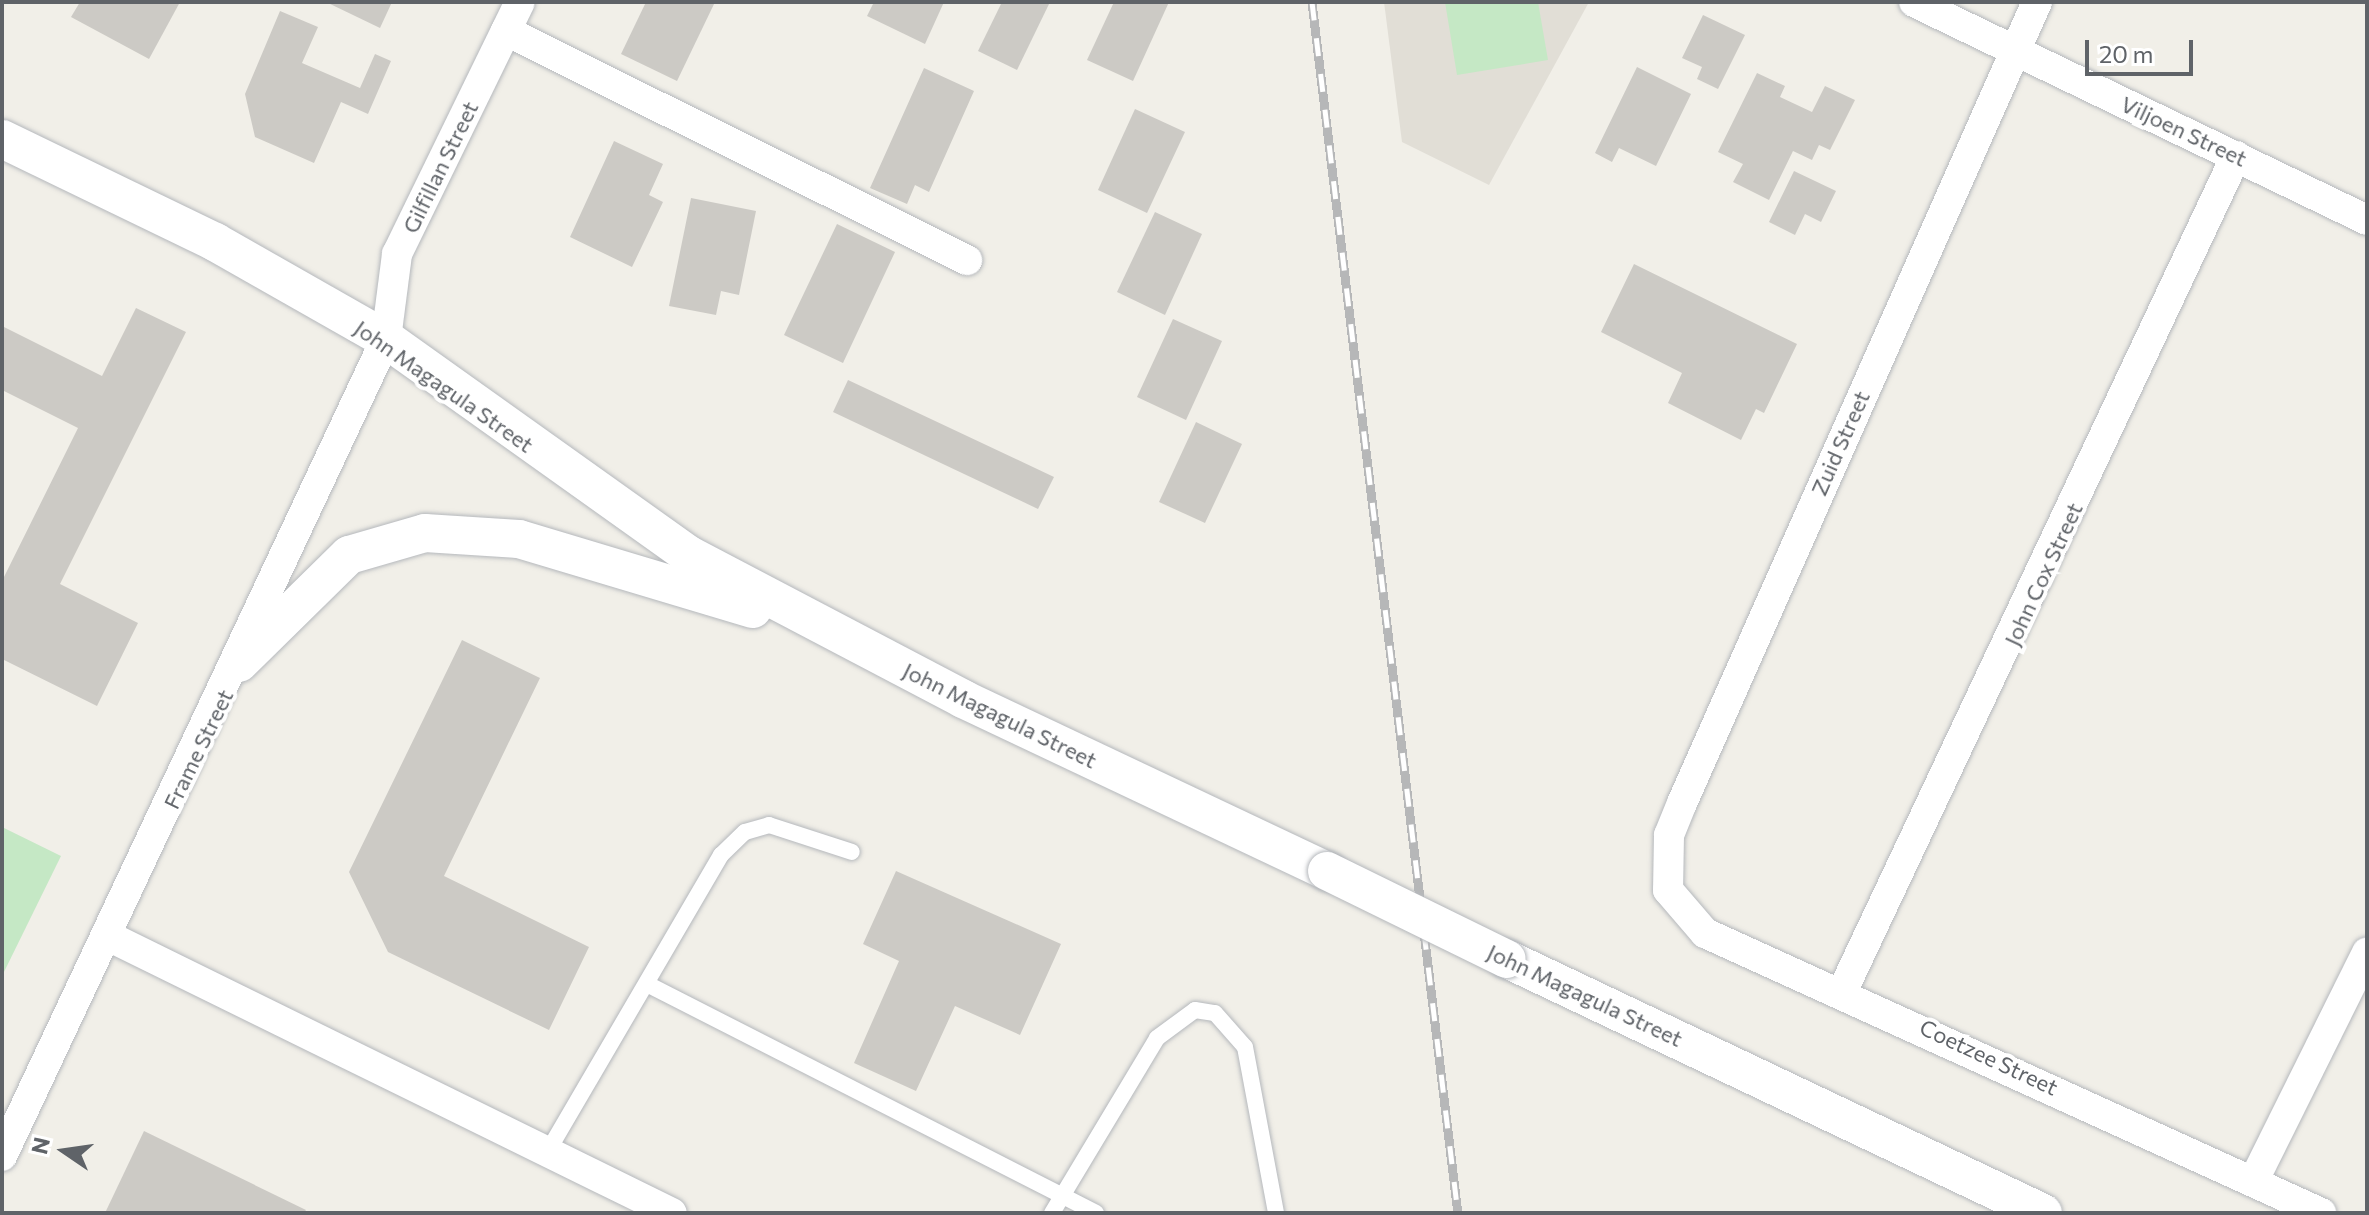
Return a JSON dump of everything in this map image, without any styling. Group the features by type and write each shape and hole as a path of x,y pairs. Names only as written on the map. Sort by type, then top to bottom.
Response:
{"street":[{"name":"Gilfillan Street","path":"386,339 397,254 520,2"},
{"name":"Viljoen Street","path":"1914,2 2367,220"},
{"name":"Zuid Street","path":"1668,890 1669,835 1682,803 2037,2"},
{"path":"506,31 967,260"},
{"name":"John Magagula Street","path":"2,139 215,242 386,339 651,531 821,628 2043,1213"},
{"name":"John Cox Street","path":"1843,990 2236,156"},
{"name":"Frame Street","path":"2,1156 239,663 386,339"},
{"path":"239,663 349,555 425,533 519,539 821,628"},
{"name":"Coetzee Street","path":"1668,890 1705,933 1843,990 2321,1213"},
{"path":"108,936 672,1213"},
{"path":"2254,1180 2367,952"}],"lane":[{"path":"548,1151 721,855 745,832 791,828 852,852"},
{"path":"647,984 1096,1213"},
{"path":"1052,1213 1060,1194 1157,1038 1195,1010 1215,1013 1245,1047 1276,1213"}],"shaded area":[{"path":"1384,2 1589,2 1489,185 1402,142"}],"green space":[{"path":"1445,2 1538,2 1548,60 1457,75"},
{"path":"2,827 61,856 2,976"}],"building":[{"path":"80,2 180,2 149,59 71,17"},
{"path":"326,2 392,2 380,28"},
{"path":"646,2 715,2 677,81 621,54"},
{"path":"874,2 944,2 925,44 867,16"},
{"path":"1002,2 1050,2 1017,70 978,51"},
{"path":"1114,2 1169,2 1133,81 1087,60"},
{"path":"280,11 318,27 302,63 360,88 375,54 391,61 368,114 341,102 314,163 255,137 245,94"},
{"path":"1703,15 1745,35 1718,89 1697,79 1702,67 1682,58"},
{"path":"1637,67 1691,94 1656,166 1619,148 1612,162 1595,153"},
{"path":"924,68 974,91 929,192 915,185 907,204 870,188"},
{"path":"1757,73 1785,86 1780,97 1812,112 1825,86 1855,100 1830,150 1819,145 1812,160 1793,151 1769,200 1733,182 1743,164 1718,152"},
{"path":"1135,109 1185,132 1147,213 1098,190"},
{"path":"614,141 663,164 649,195 663,202 632,267 570,237"},
{"path":"1794,171 1836,191 1821,222 1805,214 1795,235 1769,222"},
{"path":"691,198 756,211 739,295 721,291 716,315 669,306"},
{"path":"1155,212 1202,234 1165,315 1117,292"},
{"path":"837,224 895,252 843,363 784,335"},
{"path":"1634,264 1797,344 1764,413 1756,409 1741,440 1668,403 1682,373 1601,332"},
{"path":"136,308 186,332 60,584 138,623 97,706 2,659 2,581 78,428 2,390 2,326 102,376"},
{"path":"1173,319 1222,341 1186,420 1137,397"},
{"path":"848,380 1054,477 1038,509 833,412"},
{"path":"1196,422 1242,444 1205,523 1159,502"},
{"path":"462,640 540,678 444,876 589,947 549,1030 388,952 349,872"},
{"path":"896,871 1061,944 1020,1035 955,1006 916,1091 854,1063 899,961 863,944"},
{"path":"144,1131 306,1210 304,1213 105,1213"}],"railway":[{"path":"1312,2 1458,1213"}]}
